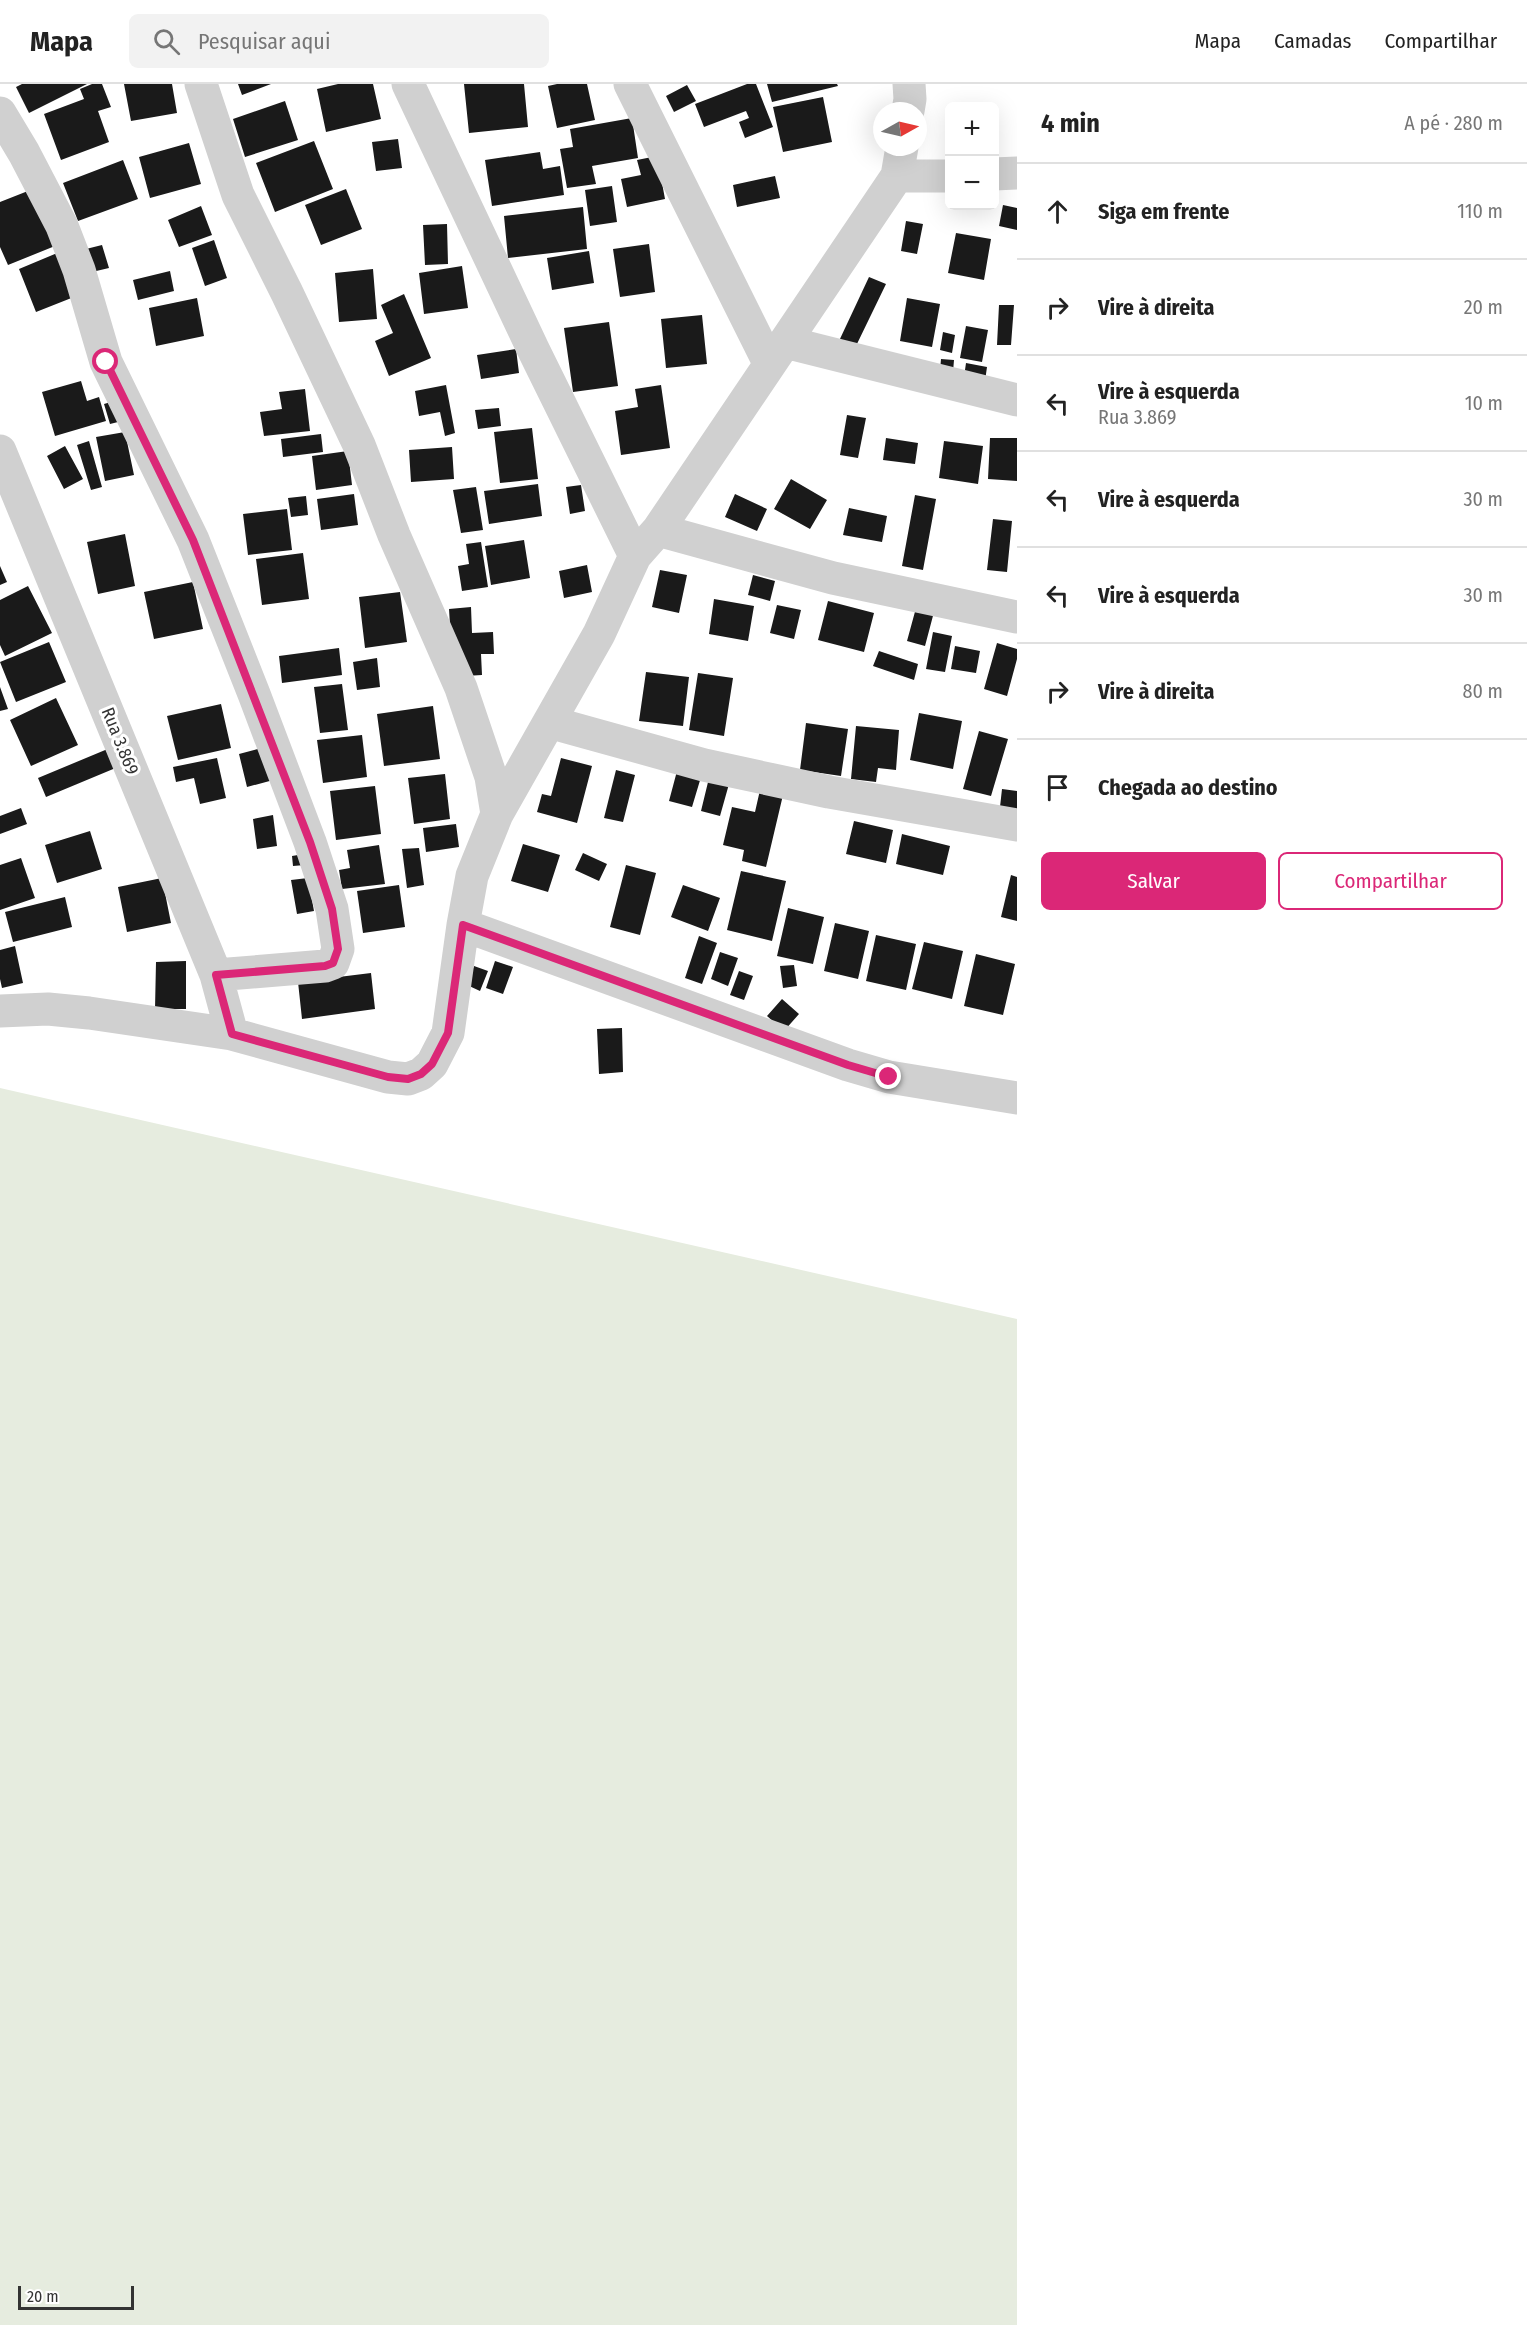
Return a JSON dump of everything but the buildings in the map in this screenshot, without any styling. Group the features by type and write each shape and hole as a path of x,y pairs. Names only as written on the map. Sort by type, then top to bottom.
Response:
{"street":[{"path":"201,84 238,195 288,293 359,445 394,535 461,688 491,777 497,814"},
{"path":"408,84 532,349 635,556"},
{"path":"630,84 777,353"},
{"path":"909,84 910,102"},
{"path":"0,113 62,226 79,270 106,362 193,540 310,842 332,909 338,949 333,963 325,966 216,975"},
{"path":"0,1011 48,1009 89,1013 232,1034 388,1077 408,1079 421,1074 432,1064 448,1033 472,876 497,814 599,634 635,556 658,530 777,353 899,162 945,175"},
{"path":"999,174 1017,173"},
{"path":"777,353 1017,400"},
{"name":"Rua 3.869","path":"0,451 216,975 232,1034"},
{"path":"658,530 833,578 1017,617"},
{"path":"549,722 704,765 829,792 1017,825"},
{"path":"463,925 848,1065 889,1077 1017,1098"}],"shaded area":[{"path":"0,1088 1017,1319 1017,2325 0,2325"}],"route":[{"path":"106,362 193,540 310,842 332,909 338,949 333,963 325,966 216,975 232,1034 388,1077 408,1079 421,1074 432,1064 448,1033 463,925 848,1065 889,1077"}]}
